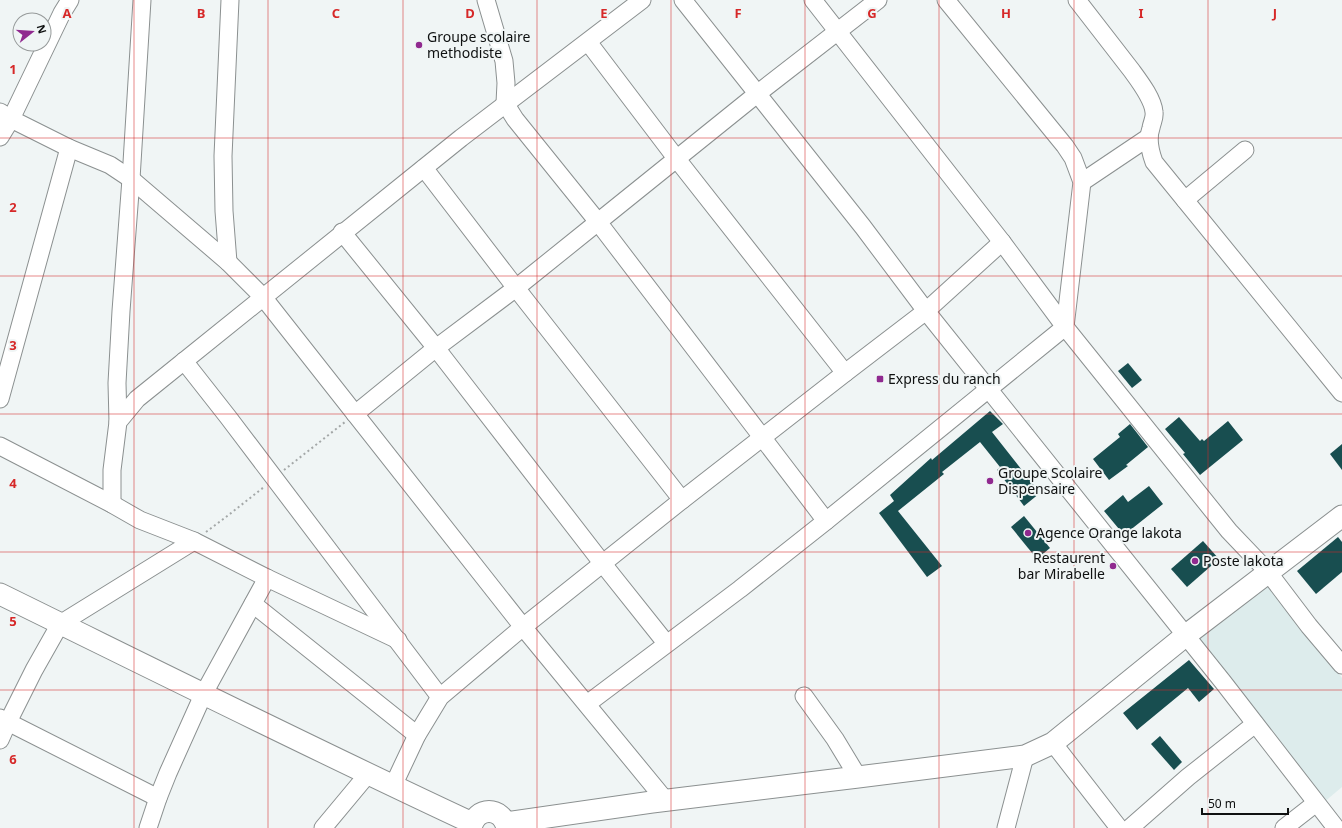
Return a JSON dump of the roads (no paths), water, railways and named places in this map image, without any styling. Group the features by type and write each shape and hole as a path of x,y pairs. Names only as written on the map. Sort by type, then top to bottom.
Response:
{"main road":[{"path":"0,594 471,825 479,815 489,812 500,815 507,826 652,802 1025,756 1053,743 1185,636 1341,518"}],"street":[{"path":"0,137 5,115 70,0"},
{"path":"112,504 112,470 118,422 118,354 132,179 142,0"},
{"path":"228,262 224,211 223,156 230,0"},
{"path":"486,0 504,61 506,83 505,103 515,120 598,222 826,521"},
{"path":"118,422 137,399 342,232 505,103 642,0"},
{"path":"683,0 926,311 1336,828"},
{"path":"813,0 1002,242 1065,327 1229,531 1268,572 1309,626 1340,658"},
{"path":"355,414 436,348 516,288 756,94 878,0"},
{"path":"587,704 666,643 740,589 989,390 1065,327 1082,182 1073,158 1065,146 946,0"},
{"path":"1077,0 1141,82 1152,103 1154,112 1150,145 1154,162 1342,393"},
{"path":"588,42 676,158 845,373"},
{"path":"5,115 70,148 110,165 132,179 228,262 263,297 523,627 666,801"},
{"path":"1082,182 1150,137"},
{"path":"0,399 70,148"},
{"path":"1185,200 1245,150"},
{"path":"424,168 682,500"},
{"path":"342,232 436,348 666,643"},
{"path":"393,786 417,735 440,697 523,627 682,500 926,311 1002,242"},
{"path":"184,361 440,697"},
{"path":"0,446 140,520 194,540 267,578 398,640"},
{"path":"0,740 4,720 60,624 194,540"},
{"path":"148,828 158,798 203,694 267,578"},
{"path":"253,604 417,735"},
{"path":"804,696 835,739 858,777"},
{"path":"4,720 158,798"},
{"path":"1130,828 1188,778 1255,724"},
{"path":"1053,743 1119,828"},
{"path":"1006,828 1025,756"},
{"path":"323,828 368,774"},
{"path":"1284,828 1316,803"}],"place":[{"name":"Groupe scolaire methodiste","path":"419,45"},
{"name":"Express du ranch","path":"880,379"},
{"name":"Groupe Scolaire Dispensaire","path":"990,481"},
{"name":"Agence Orange lakota","path":"1028,533"},
{"name":"Poste lakota","path":"1195,561"},
{"name":"Restaurent bar Mirabelle","path":"1113,566"}]}
